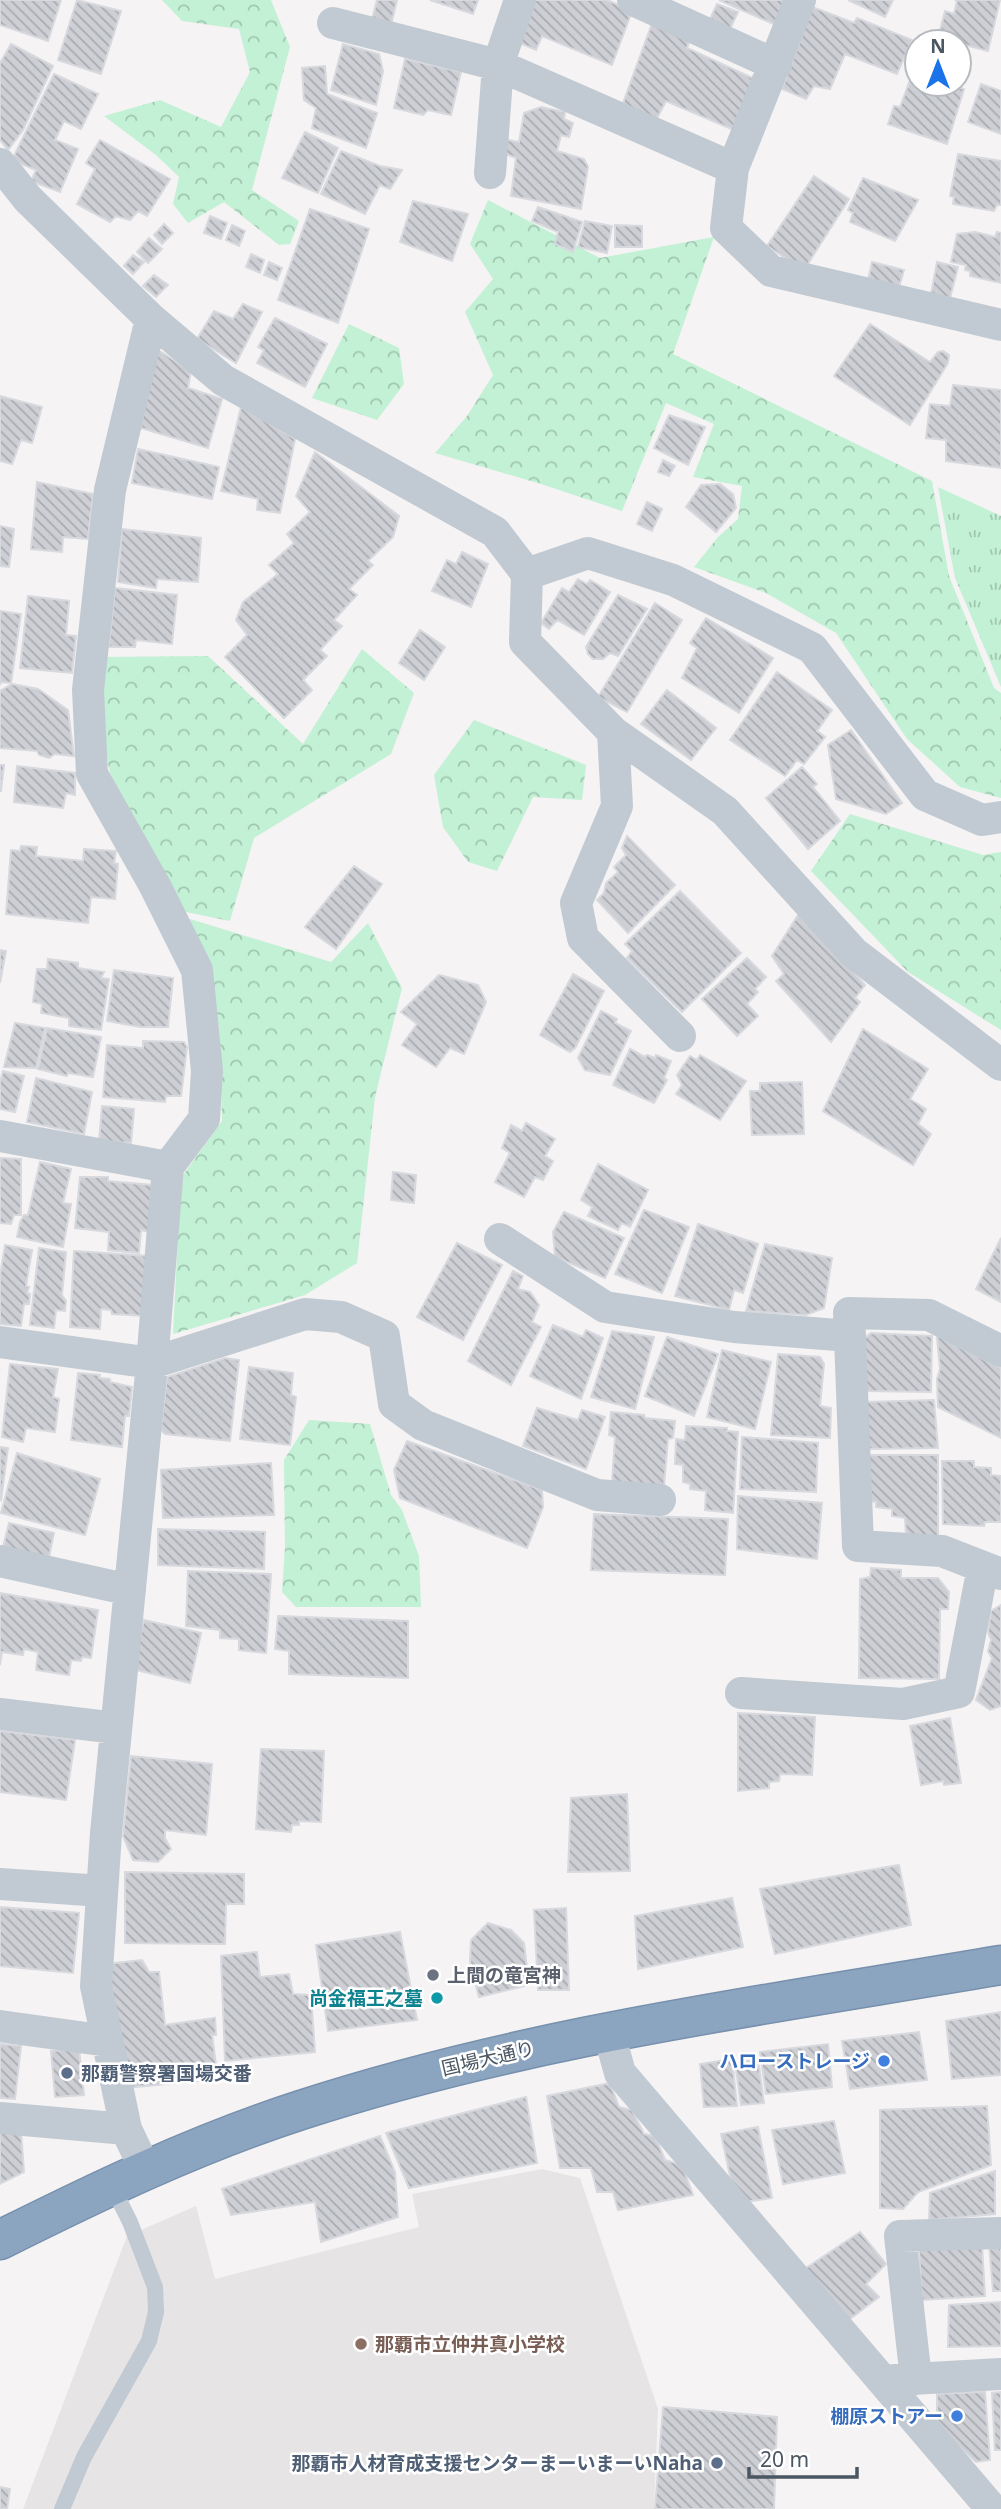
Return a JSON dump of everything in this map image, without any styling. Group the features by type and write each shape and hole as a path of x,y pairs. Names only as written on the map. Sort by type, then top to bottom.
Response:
{"highway":[{"name":"国場大通り","path":"0,2240 111,2184 223,2137 403,2079 494,2056 609,2033 1001,1965"}],"street":[{"path":"490,173 498,65 520,0"},
{"path":"633,0 776,65"},
{"path":"800,0 733,168 726,228 771,271 1001,325"},
{"path":"333,23 498,65 733,168"},
{"path":"0,164 28,199 151,319 223,380 495,532 527,574 525,642 613,732 725,811 854,953 1001,1065"},
{"path":"145,2169 126,2129 96,1986 116,1728 152,1363 168,1167 205,1118 207,1071 197,970 155,886 92,774 88,690 110,490 151,319"},
{"path":"527,574 588,553 673,580 813,648 925,795 982,820 1001,817"},
{"path":"613,732 617,806 576,903 583,938 680,1035"},
{"path":"0,1136 168,1167"},
{"path":"499,1239 605,1307 734,1327 850,1336"},
{"path":"741,1693 903,1704 959,1692 992,1570 942,1551 858,1546 849,1313 929,1315 1001,1351"},
{"path":"0,1342 152,1363 305,1314 341,1317 384,1336 394,1404 423,1424 597,1495 660,1500"},
{"path":"0,1560 130,1590"},
{"path":"0,1714 116,1728"},
{"path":"0,1884 102,1891"},
{"path":"0,2026 108,2041"},
{"path":"609,2033 621,2073 992,2509"},
{"path":"0,2118 126,2129"},
{"path":"915,2379 900,2235 1001,2232"},
{"path":"881,2380 1001,2374"}],"lane":[{"path":"62,2509 84,2457 149,2341 156,2312 155,2287 130,2222 111,2184"}],"shaded area":[{"name":"那覇市立仲井真小学校","path":"542,2169 580,2178 658,2409 654,2509 23,2509 127,2236 196,2206 215,2279 419,2227 412,2194"}],"green space":[{"path":"162,0 271,0 290,47 252,190 299,221 290,244 279,245 224,202 188,223 173,204 179,177 156,155 104,116 160,100 221,127 250,72 239,29 182,21"},
{"path":"488,200 600,258 714,237 673,354 932,481 949,576 994,688 1001,693 1001,798 960,787 907,739 836,633 766,593 694,567 718,537 738,519 742,486 693,477 714,424 666,403 622,511 435,453 467,416 493,375 465,312 493,279 470,244"},
{"path":"349,324 399,348 404,384 377,420 312,398"},
{"path":"938,487 1001,516 1001,687 955,578"},
{"path":"362,649 414,693 391,754 254,838 230,921 181,911 110,773 98,714 101,657 208,656 303,744"},
{"path":"474,720 586,765 582,800 533,797 497,871 468,862 443,827 434,775"},
{"path":"850,814 983,855 1001,852 1001,1030 908,972 811,871"},
{"path":"190,919 331,962 368,923 402,988 375,1097 357,1263 305,1295 173,1334 181,1178 222,1121 219,1027"},
{"path":"309,1420 370,1424 391,1495 402,1510 419,1556 421,1607 296,1607 282,1592 285,1547 284,1460"}],"building":[{"path":"0,0 61,0 48,41 0,25"},
{"path":"77,0 121,11 101,74 58,60"},
{"path":"377,0 397,0 391,25 372,19"},
{"path":"430,0 478,0 473,14"},
{"path":"529,0 607,0 632,11 612,65 542,36 536,50 517,42"},
{"path":"719,0 789,0 778,26"},
{"path":"848,0 893,0 885,17"},
{"path":"955,0 1000,0 988,51 973,47 973,28 941,28 945,11 954,14"},
{"path":"717,4 738,12 729,31 709,21"},
{"path":"807,5 854,23 857,18 903,36 903,60 897,74 845,54 830,89 814,86 806,99 782,89 802,36"},
{"path":"654,18 691,36 687,48 757,80 736,131 666,101 656,120 622,106"},
{"path":"11,44 53,66 23,130 8,150 0,140 0,63"},
{"path":"343,44 379,54 383,71 376,105 331,90"},
{"path":"405,59 461,72 451,115 428,110 423,115 394,108"},
{"path":"325,66 327,94 377,113 366,148 312,128 316,108 304,100 302,68"},
{"path":"54,74 98,94 81,129 64,121 55,140 78,149 60,192 31,181 36,170 12,160"},
{"path":"981,84 1001,91 1001,134 968,122"},
{"path":"903,98 961,98 947,144 888,124 894,106 900,107"},
{"path":"541,107 565,112 564,119 573,123 569,137 561,135 557,151 584,159 588,167 581,209 511,196 516,158 501,152 502,139 519,142 524,113"},
{"path":"305,132 338,148 318,193 282,178"},
{"path":"100,140 170,179 147,216 138,211 130,220 116,216 110,222 77,204 95,169 86,163"},
{"path":"341,151 380,166 402,170 390,189 380,185 365,214 321,194"},
{"path":"958,154 1001,161 1001,205 997,205 994,211 953,204 954,197 950,196"},
{"path":"814,176 849,199 804,270 767,246"},
{"path":"863,178 918,200 895,241 850,222 853,213 848,210"},
{"path":"413,201 468,214 452,261 400,242"},
{"path":"538,207 582,222 573,252 555,244 558,232 532,221"},
{"path":"310,209 369,229 338,323 278,300"},
{"path":"210,216 227,223 221,239 204,233"},
{"path":"585,221 612,226 607,253 578,247"},
{"path":"164,224 173,233 162,244 154,235"},
{"path":"232,225 245,231 239,246 226,240"},
{"path":"615,225 642,226 642,247 615,247"},
{"path":"975,232 995,237 997,232 1001,233 1001,283 970,276 970,271 965,270 966,265 951,262 957,234"},
{"path":"149,238 162,249 148,263 137,252"},
{"path":"251,254 264,260 260,273 246,267"},
{"path":"133,255 144,262 133,274 124,266"},
{"path":"269,262 282,268 277,280 264,275"},
{"path":"872,262 904,270 899,287 868,280"},
{"path":"937,262 958,267 950,298 931,294"},
{"path":"154,275 168,285 156,297 143,286"},
{"path":"243,304 262,312 236,363 197,339 214,311 233,319"},
{"path":"275,318 327,344 305,387 257,363 264,350 258,347"},
{"path":"870,324 930,362 938,352 943,351 949,355 948,363 910,425 834,376"},
{"path":"155,348 191,371 188,388 222,399 208,448 141,428"},
{"path":"953,385 1001,390 1001,468 946,461 946,440 926,438 930,404 950,406"},
{"path":"0,396 42,407 32,443 21,440 12,464 0,461"},
{"path":"241,407 295,439 280,513 257,510 258,499 221,491"},
{"path":"669,415 705,427 688,465 654,448"},
{"path":"138,449 219,467 212,499 132,483"},
{"path":"315,452 399,516 393,537 368,561 373,565 349,589 357,595 334,620 342,626 320,650 327,656 303,680 312,690 284,718 225,657 247,635 236,620 243,602 278,574 269,565 294,543 287,534 310,512 296,496"},
{"path":"663,460 675,466 669,476 658,472"},
{"path":"37,482 93,494 88,539 63,537 62,552 31,549"},
{"path":"720,484 733,494 736,508 716,532 686,507 701,485"},
{"path":"647,502 662,509 652,531 637,524"},
{"path":"0,526 14,529 9,567 0,566"},
{"path":"122,529 201,538 198,582 157,579 156,588 118,582"},
{"path":"462,552 488,564 471,607 432,591 447,560 456,564"},
{"path":"578,579 587,584 590,580 610,592 584,635 557,620 549,629 541,623 562,588 569,592"},
{"path":"115,588 177,595 172,644 136,640 135,647 109,647"},
{"path":"618,595 647,609 618,656 610,653 603,659 593,659 586,647"},
{"path":"28,596 69,601 66,635 76,636 72,673 20,668"},
{"path":"655,603 682,620 627,712 598,697"},
{"path":"0,611 21,614 11,683 1,682 0,685"},
{"path":"706,618 773,658 739,713 682,678 697,648 690,643"},
{"path":"420,630 445,647 424,680 399,663"},
{"path":"777,672 832,710 817,731 825,737 804,764 797,760 785,776 730,740"},
{"path":"12,684 38,689 68,710 74,756 55,754 49,758 39,755 37,751 0,748 0,691"},
{"path":"667,690 716,728 691,760 641,724"},
{"path":"851,730 902,803 886,814 836,799 828,745"},
{"path":"0,765 4,765 1,791 0,791"},
{"path":"17,766 75,773 75,795 66,793 63,808 14,802"},
{"path":"802,767 817,784 813,787 840,821 808,849 766,798"},
{"path":"627,836 675,885 628,933 597,900 604,893 606,883 618,872 614,867 626,855 622,848"},
{"path":"21,846 37,847 36,856 83,861 84,849 116,851 114,863 118,864 115,899 91,897 88,923 6,914 11,850 20,851"},
{"path":"354,866 382,884 336,949 305,927"},
{"path":"680,891 741,953 682,1012 627,958 632,951 625,944"},
{"path":"800,912 865,985 855,998 860,1002 831,1042 776,981 784,974 772,956"},
{"path":"0,950 6,951 0,983"},
{"path":"747,958 766,977 747,1004 758,1016 737,1036 702,999"},
{"path":"48,959 78,963 78,968 104,972 101,978 109,979 101,1030 69,1026 69,1018 41,1013 42,1004 33,1002 37,969 47,969"},
{"path":"114,970 173,978 168,1027 140,1027 107,1021"},
{"path":"573,974 604,991 575,1048 570,1052 540,1035"},
{"path":"439,975 478,985 486,1002 464,1054 450,1048 436,1067 402,1045 417,1024 401,1012"},
{"path":"601,1011 617,1019 615,1023 631,1031 610,1075 585,1070 578,1058"},
{"path":"15,1023 45,1028 36,1068 4,1067"},
{"path":"47,1028 101,1037 93,1077 68,1073 67,1076 38,1069"},
{"path":"863,1029 928,1069 910,1099 926,1109 918,1124 931,1134 913,1165 823,1111"},
{"path":"143,1041 184,1042 187,1047 181,1096 166,1096 165,1102 103,1097 107,1045 143,1048"},
{"path":"630,1049 645,1057 647,1055 655,1058 656,1055 671,1061 664,1078 667,1080 654,1103 613,1085"},
{"path":"700,1055 746,1081 720,1120 676,1094 682,1085 677,1075 690,1056 697,1060"},
{"path":"3,1071 24,1076 15,1112 0,1109 0,1082"},
{"path":"36,1078 92,1092 84,1134 27,1122"},
{"path":"802,1082 804,1134 752,1135 750,1091 760,1091 760,1083"},
{"path":"102,1106 134,1109 131,1143 99,1141"},
{"path":"526,1123 555,1139 545,1156 553,1161 543,1180 535,1177 524,1197 495,1182 510,1153 502,1148 511,1125 522,1131"},
{"path":"0,1158 21,1159 21,1215 14,1215 11,1224 0,1223"},
{"path":"40,1162 71,1169 63,1203 71,1204 63,1247 17,1237 20,1222 24,1215 28,1215"},
{"path":"598,1164 648,1190 630,1227 622,1223 618,1230 588,1216 592,1207 581,1200"},
{"path":"393,1172 416,1175 414,1203 391,1200"},
{"path":"80,1177 108,1177 108,1181 152,1185 149,1232 141,1230 139,1253 108,1250 109,1232 75,1228"},
{"path":"644,1210 689,1227 662,1293 615,1274"},
{"path":"564,1212 624,1238 605,1278 555,1257 553,1232"},
{"path":"698,1224 758,1244 743,1293 734,1290 729,1310 675,1296"},
{"path":"1001,1238 1001,1302 976,1289"},
{"path":"457,1243 502,1265 463,1340 417,1317"},
{"path":"765,1244 832,1258 824,1308 806,1315 746,1311"},
{"path":"5,1245 32,1250 26,1286 29,1287 29,1304 24,1304 21,1326 0,1324 0,1276"},
{"path":"39,1248 66,1252 62,1295 66,1301 65,1311 56,1310 54,1328 30,1325"},
{"path":"74,1251 149,1256 145,1316 112,1314 111,1310 101,1309 100,1329 70,1327"},
{"path":"513,1271 523,1276 518,1289 530,1292 539,1305 532,1322 541,1327 511,1385 468,1361"},
{"path":"553,1325 583,1337 586,1330 603,1338 581,1399 530,1376"},
{"path":"612,1331 654,1337 635,1409 591,1397"},
{"path":"871,1333 932,1336 931,1392 866,1391 865,1338"},
{"path":"952,1336 955,1345 1001,1368 1001,1438 938,1407 937,1379 940,1369 937,1337"},
{"path":"667,1337 718,1354 694,1416 645,1396"},
{"path":"722,1350 771,1362 755,1429 707,1417"},
{"path":"778,1354 820,1357 824,1364 820,1406 831,1408 830,1438 771,1435"},
{"path":"225,1358 239,1360 230,1441 165,1434 161,1430 167,1377"},
{"path":"10,1364 58,1369 53,1397 59,1399 55,1432 26,1428 23,1442 2,1437"},
{"path":"249,1367 293,1373 291,1395 296,1397 290,1445 240,1439"},
{"path":"78,1373 100,1375 99,1378 132,1387 129,1416 125,1416 122,1447 71,1440"},
{"path":"934,1400 938,1448 867,1449 866,1402"},
{"path":"537,1408 578,1420 582,1410 605,1417 586,1469 523,1446"},
{"path":"611,1412 675,1421 673,1438 668,1439 664,1486 612,1482 615,1437 609,1435"},
{"path":"686,1426 727,1428 727,1431 738,1432 733,1513 705,1510 706,1491 690,1489 690,1484 683,1482 683,1465 675,1464 676,1439 685,1440"},
{"path":"742,1437 818,1443 816,1492 740,1489"},
{"path":"407,1441 542,1490 543,1507 527,1548 400,1498 394,1470"},
{"path":"0,1447 8,1448 1,1500 0,1499"},
{"path":"17,1453 100,1479 85,1535 1,1513"},
{"path":"867,1455 938,1455 938,1538 906,1535 905,1518 892,1516 892,1509 876,1507 876,1502 868,1501"},
{"path":"942,1461 974,1461 974,1467 991,1468 991,1475 1001,1476 1001,1522 985,1522 984,1526 943,1524"},
{"path":"271,1463 274,1515 163,1518 161,1470"},
{"path":"738,1496 822,1503 817,1559 737,1549"},
{"path":"594,1514 728,1519 725,1575 591,1570"},
{"path":"9,1523 54,1533 48,1562 2,1551"},
{"path":"158,1529 265,1532 264,1569 158,1565"},
{"path":"871,1568 901,1570 901,1578 938,1578 949,1592 948,1609 940,1609 939,1679 859,1678 860,1579 870,1577"},
{"path":"188,1571 271,1574 266,1653 239,1650 239,1639 220,1638 220,1630 186,1626"},
{"path":"0,1593 98,1610 91,1658 71,1660 69,1675 36,1670 38,1652 24,1649 23,1655 2,1652 0,1665"},
{"path":"1001,1605 1001,1706 990,1710 976,1700 992,1658 988,1651 991,1640 988,1632 991,1611"},
{"path":"278,1616 408,1621 408,1678 289,1674 289,1651 275,1649"},
{"path":"144,1620 201,1633 190,1683 132,1669"},
{"path":"738,1713 815,1717 812,1775 780,1774 779,1781 769,1782 769,1788 738,1791"},
{"path":"950,1718 961,1783 944,1785 943,1781 921,1785 910,1726"},
{"path":"0,1731 75,1740 66,1800 0,1792"},
{"path":"261,1749 324,1751 321,1822 299,1821 299,1825 292,1825 291,1832 256,1829"},
{"path":"131,1756 212,1764 206,1835 165,1830 165,1838 171,1849 158,1862 133,1860 123,1836"},
{"path":"627,1794 630,1871 568,1872 571,1798"},
{"path":"899,1865 911,1925 775,1954 760,1889"},
{"path":"125,1872 244,1874 244,1904 226,1904 225,1944 125,1943"},
{"path":"732,1898 743,1947 638,1969 635,1916"},
{"path":"0,1907 79,1913 73,1973 0,1966"},
{"path":"566,1908 569,1990 538,1990 534,1910"},
{"path":"488,1923 511,1930 524,1943 529,1985 479,1997 470,1962 471,1940"},
{"path":"400,1932 417,2020 328,2031 316,1945"},
{"path":"257,1952 260,1977 289,1974 293,1994 311,1995 315,2052 225,2061 221,1956"},
{"path":"142,1960 149,1972 159,1972 165,2025 215,2018 216,2035 212,2035 218,2079 126,2088 107,1964"},
{"path":"1001,2012 1001,2075 952,2079 946,2021"},
{"name":"ハローストレージ","path":"919,2032 927,2080 850,2089 842,2041"},
{"path":"0,2044 21,2046 15,2099 0,2098"},
{"path":"828,2044 832,2087 766,2094 760,2052"},
{"name":"那覇警察署国場交番","path":"79,2049 84,2095 55,2097 51,2051"},
{"path":"732,2059 737,2106 704,2107 700,2064"},
{"path":"758,2059 764,2103 741,2105 735,2063"},
{"path":"610,2083 619,2107 632,2110 644,2134 655,2136 665,2160 682,2165 693,2195 618,2210 613,2192 597,2192 591,2168 560,2168 547,2096"},
{"path":"526,2097 537,2163 409,2188 386,2133"},
{"path":"987,2106 991,2165 918,2192 903,2209 880,2208 880,2110"},
{"path":"834,2121 845,2173 783,2184 772,2130"},
{"path":"758,2127 772,2198 744,2202 733,2190 721,2134"},
{"path":"0,2131 21,2132 24,2172 0,2184"},
{"path":"380,2136 395,2172 398,2217 321,2242 315,2202 231,2215 222,2189"},
{"path":"995,2171 995,2214 929,2220 930,2193"},
{"path":"860,2232 886,2264 866,2284 879,2297 846,2322 803,2270"},
{"path":"989,2244 1001,2244 1001,2291 993,2291"},
{"path":"982,2245 985,2296 922,2300 919,2249"},
{"path":"1001,2302 1001,2346 948,2347 949,2305"},
{"path":"985,2392 990,2460 976,2462 937,2427 937,2394"},
{"path":"1001,2392 1001,2450 995,2450 992,2393"},
{"name":"那覇市人材育成支援センターまーいまーいNaha","path":"663,2407 777,2417 774,2509 655,2509"},
{"path":"0,2487 10,2489 7,2509 0,2509"}],"place":[{"name":"上間の竜宮神","path":"433,1975"},
{"name":"尚金福王之墓","path":"437,1998"},
{"name":"ハローストレージ","path":"884,2061"},
{"name":"那覇警察署国場交番","path":"67,2073"},
{"name":"那覇市立仲井真小学校","path":"361,2344"},
{"name":"棚原ストアー","path":"957,2416"},
{"name":"那覇市人材育成支援センターまーいまーいNaha","path":"717,2463"}]}
